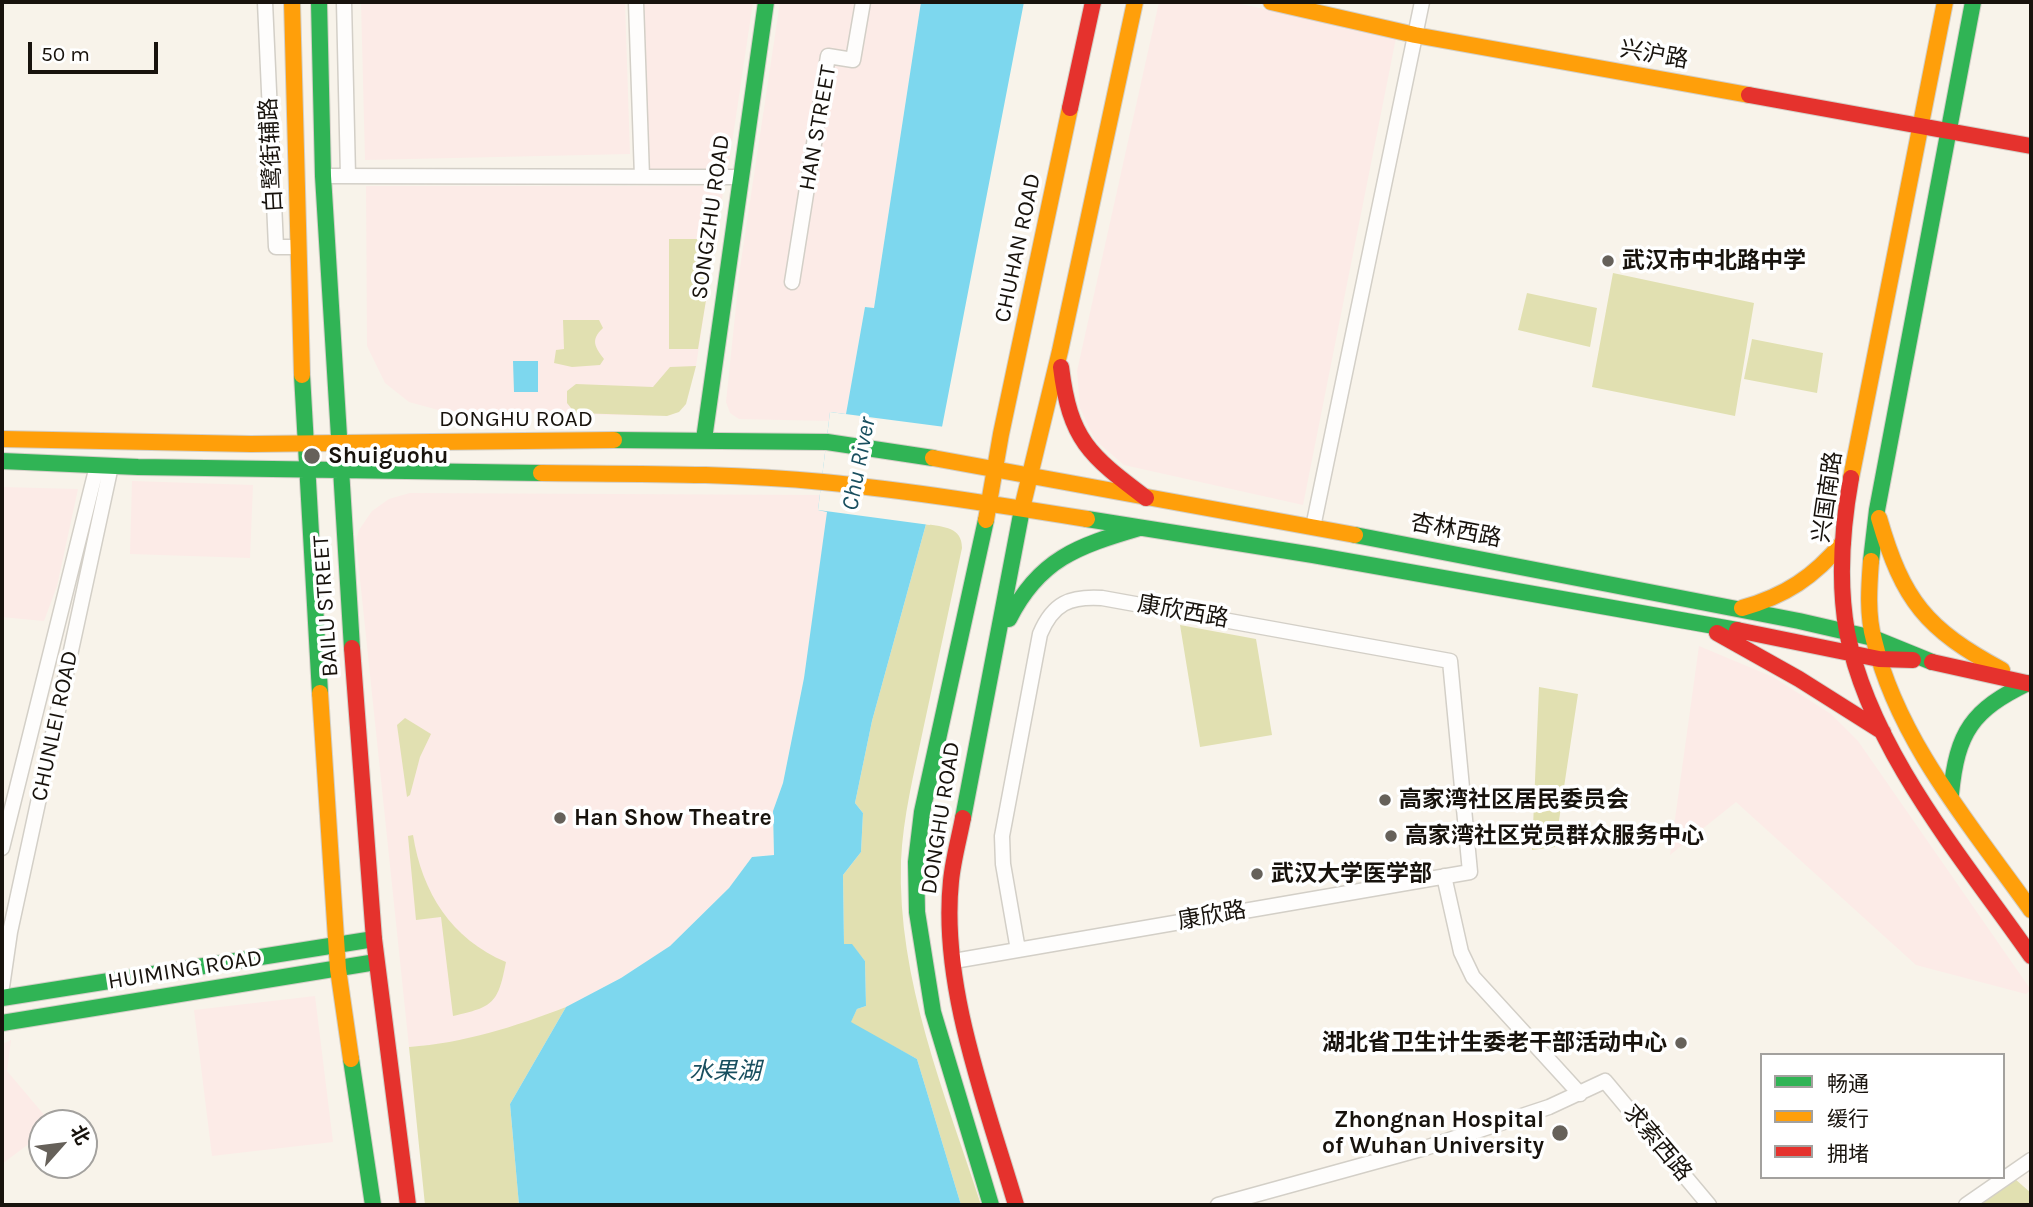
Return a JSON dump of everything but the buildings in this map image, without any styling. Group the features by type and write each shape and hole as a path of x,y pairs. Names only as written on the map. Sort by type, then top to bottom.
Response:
{"main road":[{"name":"BAILU STREET","path":"292,2 296,247 304,469 338,968 373,1205"},
{"name":"BAILU STREET","path":"318,2 323,176 337,443 374,939 408,1205"},
{"name":"SONGZHU ROAD","path":"704,439 739,177 766,2"},
{"name":"CHUHAN ROAD","path":"990,504 1093,2"},
{"path":"1029,473 1060,351 1135,2"},
{"name":"兴沪路","path":"1271,2 1416,35 2031,146"},
{"name":"兴国南路","path":"1945,2 1924,127 1853,471 1843,542 1847,632 1885,734 1913,782 2031,956"},
{"path":"1973,2 1877,510 1869,563 1873,638 1878,659 1913,733 1951,794 2031,910"},
{"path":"1060,351 1064,399 1075,435 1098,462 1146,498"},
{"name":"DONGHU ROAD","path":"2,439 102,443 704,439 827,442 953,459 1029,473 951,882 949,910 954,961 972,1048 1016,1205"},
{"path":"2,461 104,466 700,476 821,482 949,497 1139,528 1697,623 1878,659 1928,661 2029,683"},
{"name":"杏林西路","path":"1029,473 1146,498 1313,527 1847,632 1873,638 1928,661"},
{"name":"DONGHU ROAD","path":"990,504 922,812 914,888 926,983 991,1205"},
{"path":"1877,510 1899,576 1926,620 1957,647 2029,683"},
{"path":"992,667 1010,616 1033,577 1067,552 1139,528"},
{"path":"1734,610 1785,595 1807,582 1843,542"},
{"path":"1697,623 1799,679 1885,734"},
{"path":"1951,794 1952,770 1965,727 1981,708 2029,683"},
{"name":"HUIMING ROAD","path":"2,998 374,939"},
{"name":"HUIMING ROAD","path":"2,1023 376,962"}],"street":[{"name":"白鹭街辅路","path":"265,2 276,247 296,247"},
{"path":"344,2 348,176"},
{"path":"636,2 642,177"},
{"name":"HAN STREET","path":"792,282 828,56 853,60 863,2"},
{"path":"1313,527 1422,2"},
{"path":"323,176 739,177"},
{"name":"CHUNLEI ROAD","path":"2,848 104,466"},
{"name":"CHUNLEI ROAD","path":"2,987 10,932 104,466"},
{"name":"康欣西路","path":"1018,950 1003,864 1002,836 1040,634 1056,608 1074,598 1123,601 1450,661 1470,872"},
{"name":"康欣路","path":"954,961 1470,872"},
{"path":"1218,1205 1425,1148 1580,1094 1473,977 1461,952 1444,876"},
{"name":"求索西路","path":"1580,1094 1605,1081 1709,1205"},
{"path":"2005,1178 2031,1160"},
{"path":"1965,1205 2003,1179"}],"shaded area":[{"path":"361,2 625,2 630,154 365,160"},
{"path":"644,2 753,2 728,170 649,171"},
{"path":"780,2 921,2 874,308 865,307 846,414 831,412 829,421 739,419 730,413 726,402 740,268"},
{"path":"1159,2 1232,2 1396,38 1303,505 1124,465 1095,440 1080,408 1077,371"},
{"path":"366,186 724,186 696,366 684,407 671,415 654,416 442,411 409,402 385,383 367,346"},
{"path":"132,481 253,485 250,558 130,554"},
{"path":"2,487 78,489 57,586 44,621 2,617"},
{"path":"410,493 820,495 818,510 828,511 804,678 783,783 773,811 774,855 752,857 729,888 670,946 621,978 566,1007 500,1032 444,1044 409,1047 356,541 359,530 372,511 389,499"},
{"path":"1699,646 1773,677 1831,714 1858,741 2031,990 2026,994 1916,965 1736,802 1670,855"},
{"path":"315,996 333,1142 212,1156 194,1010"},
{"path":"11,1040 7,1071 39,1109 28,1109 28,1144 2,1164 2,1044"}],"green space":[{"path":"669,239 716,239 698,349 669,349"},
{"path":"1613,273 1754,303 1735,416 1592,387"},
{"path":"1527,293 1597,308 1590,347 1518,330"},
{"path":"563,320 599,320 603,328 596,336 595,344 604,359 600,365 572,367 554,363 556,350 564,349"},
{"path":"1752,339 1823,353 1817,393 1744,379"},
{"path":"696,366 686,404 679,412 667,416 575,413 567,403 567,391 576,384 653,387 670,367"},
{"path":"926,524 951,529 959,536 962,548 906,812 901,861 902,905 915,993 926,1036 981,1205 961,1205 917,1059 850,1023 857,1009 866,1006 865,961 852,945 844,944 843,875 861,852 863,813 855,803 872,721"},
{"path":"1180,625 1256,639 1272,735 1200,747"},
{"path":"1539,687 1578,694 1555,847 1532,850"},
{"path":"405,718 431,734 407,797 397,725"},
{"path":"413,835 424,876 442,911 470,940 506,962 497,995 486,1006 477,1010 453,1016 441,917 416,920 408,836"},
{"path":"566,1007 510,1104 519,1205 425,1205 409,1047 489,1033"},
{"path":"2015,1179 2031,1193 2031,1205 1977,1205"}],"water":[{"path":"921,2 1024,2 942,427 926,524 872,721 855,803 863,813 861,852 843,875 844,944 852,944 865,961 866,1006 857,1009 851,1022 917,1059 961,1205 519,1205 510,1104 566,1007 621,978 670,946 729,888 752,857 774,855 773,811 783,783 804,678 827,512 818,510 830,412 846,414 865,307 874,308"},
{"path":"513,361 538,361 538,392 514,392"}],"pier":[{"path":"830,412 945,427 930,525 818,510"}],"traffic: fast":[{"path":"319,2 323,176 352,648"},
{"path":"704,439 766,2"},
{"path":"1871,561 1877,510 1973,2"},
{"path":"302,375 320,693"},
{"path":"614,440 827,442 933,458"},
{"path":"2,461 138,467 541,473"},
{"path":"963,818 1023,504"},
{"path":"1087,519 1313,555 1737,630"},
{"path":"986,520 922,812 916,862 917,912 933,1012 991,1205"},
{"path":"1009,619 1033,582 1062,558 1097,541 1139,528"},
{"path":"1355,535 1799,621 1873,638 1932,662"},
{"path":"1951,794 1958,754 1971,725 1993,703 2028,683"},
{"path":"2,998 374,939"},
{"path":"2,1023 376,962"},
{"path":"351,1059 373,1205"}],"traffic: slow":[{"path":"292,2 302,375"},
{"path":"1023,504 1060,351 1135,2"},
{"path":"1271,2 1415,35 1749,95"},
{"path":"1851,478 1945,2"},
{"path":"986,520 1001,434 1070,108"},
{"path":"2,439 251,444 614,440"},
{"path":"933,458 1355,535"},
{"path":"541,473 717,475 788,479 922,494 1087,519"},
{"path":"1879,518 1898,571 1921,610 1954,641 2002,670"},
{"path":"1742,608 1772,598 1798,584 1843,542"},
{"path":"1871,561 1870,621 1885,677 1900,713 1939,782 2031,910"},
{"path":"320,693 338,969 351,1059"}],"traffic: jam":[{"path":"1070,108 1093,2"},
{"path":"1749,95 2031,146"},
{"path":"1061,367 1070,412 1086,444 1110,470 1146,498"},
{"path":"1851,478 1843,536 1842,574 1847,632 1859,676 1876,719 1923,802 2031,956"},
{"path":"1737,630 1879,659 1913,660"},
{"path":"1717,633 1799,679 1883,732"},
{"path":"352,648 374,939 408,1205"},
{"path":"1932,662 2031,684"},
{"path":"963,818 951,881 949,921 952,962 968,1045 1016,1205"}],"place":[{"name":"武汉市中北路中学","path":"1608,261"},
{"name":"Shuiguohu","path":"312,456"},
{"name":"高家湾社区居民委员会","path":"1385,800"},
{"name":"Han Show Theatre","path":"560,818"},
{"name":"高家湾社区党员群众服务中心","path":"1391,836"},
{"name":"武汉大学医学部","path":"1257,874"},
{"name":"湖北省卫生计生委老干部活动中心","path":"1681,1043"},
{"name":"Zhongnan Hospital of Wuhan University","path":"1560,1133"}],"water label":[{"name":"Chu River","path":"859,464"},
{"name":"水果湖","path":"725,1072"}]}
